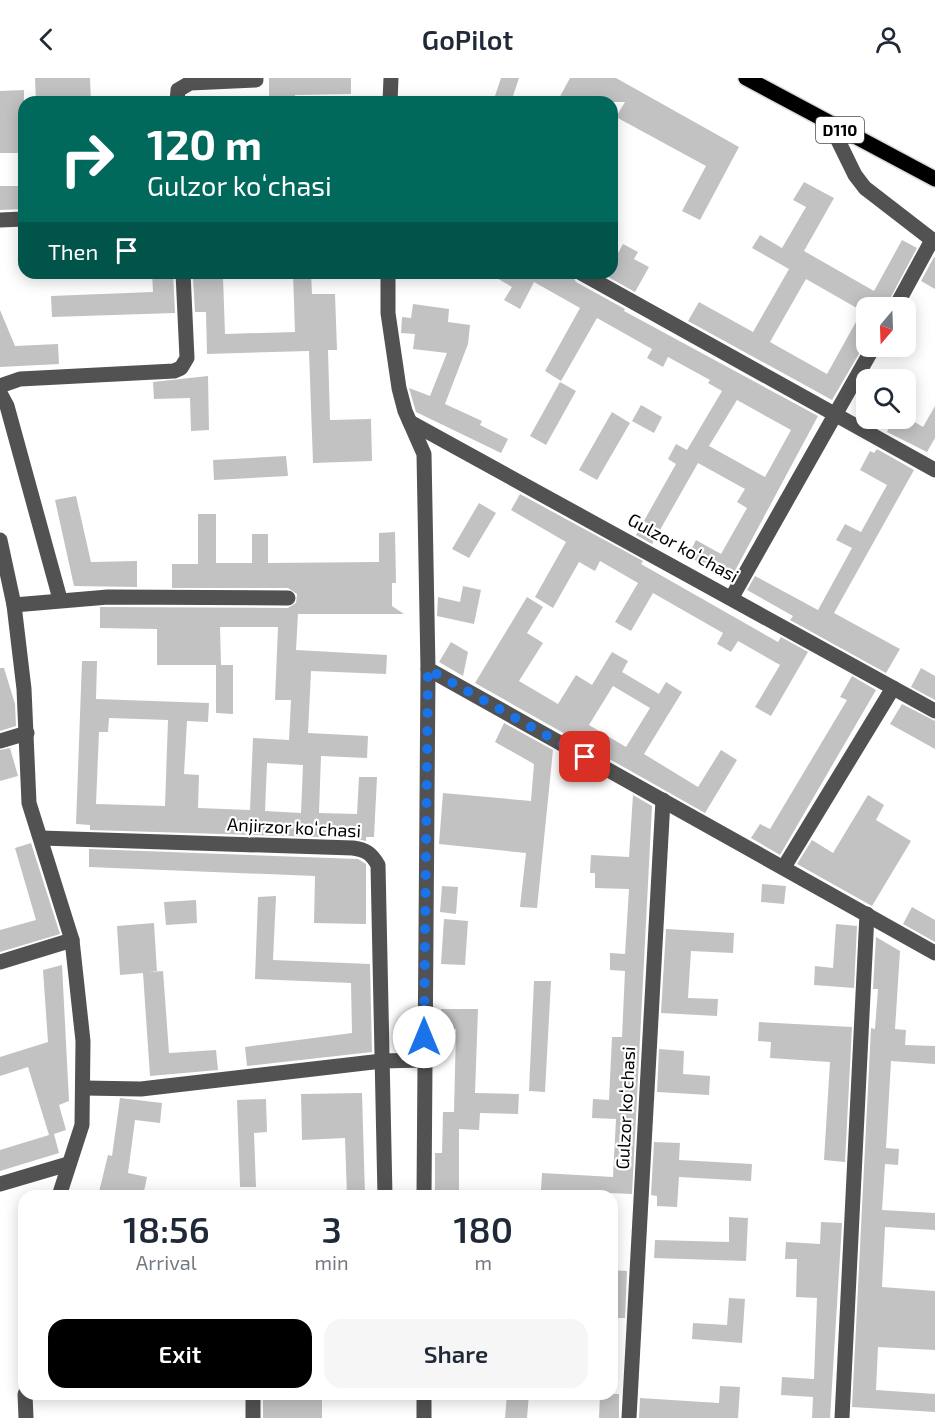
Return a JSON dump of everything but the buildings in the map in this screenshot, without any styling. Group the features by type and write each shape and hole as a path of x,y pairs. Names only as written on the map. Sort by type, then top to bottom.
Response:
{"main road":[{"name":"D110","path":"746,78 935,179"}],"street":[{"path":"390,96 391,78"},
{"path":"178,96 178,90 190,83 256,80"},
{"path":"830,124 855,176 865,188 933,241 901,297"},
{"path":"0,220 18,219"},
{"path":"0,386 20,379 174,371 181,368 187,358 183,279"},
{"path":"388,279 388,312 398,377 405,411 424,454 428,669 424,1190"},
{"path":"591,279 935,470"},
{"path":"732,597 868,357"},
{"path":"0,393 7,406 60,599"},
{"name":"Gulzor koʻchasi","path":"410,422 732,597 935,711"},
{"path":"0,540 14,605 27,733 29,803 72,940 83,1041 84,1088 81,1125 61,1190"},
{"path":"14,605 60,599 288,598"},
{"path":"428,669 935,953"},
{"path":"784,867 893,688"},
{"path":"0,741 27,733"},
{"name":"Gulzor koʻchasi","path":"629,1418 663,800"},
{"name":"Anjirzor koʻchasi","path":"41,838 364,849 372,855 378,865 385,1190"},
{"path":"842,1418 867,914"},
{"path":"0,962 72,940"},
{"path":"84,1088 141,1089 382,1061 424,1060"},
{"path":"0,1184 68,1164"},
{"path":"25,1400 26,1418"},
{"path":"253,1400 253,1418"},
{"path":"423,1400 423,1418"}],"route":[{"path":"424,1037 428,669 585,757"}]}
